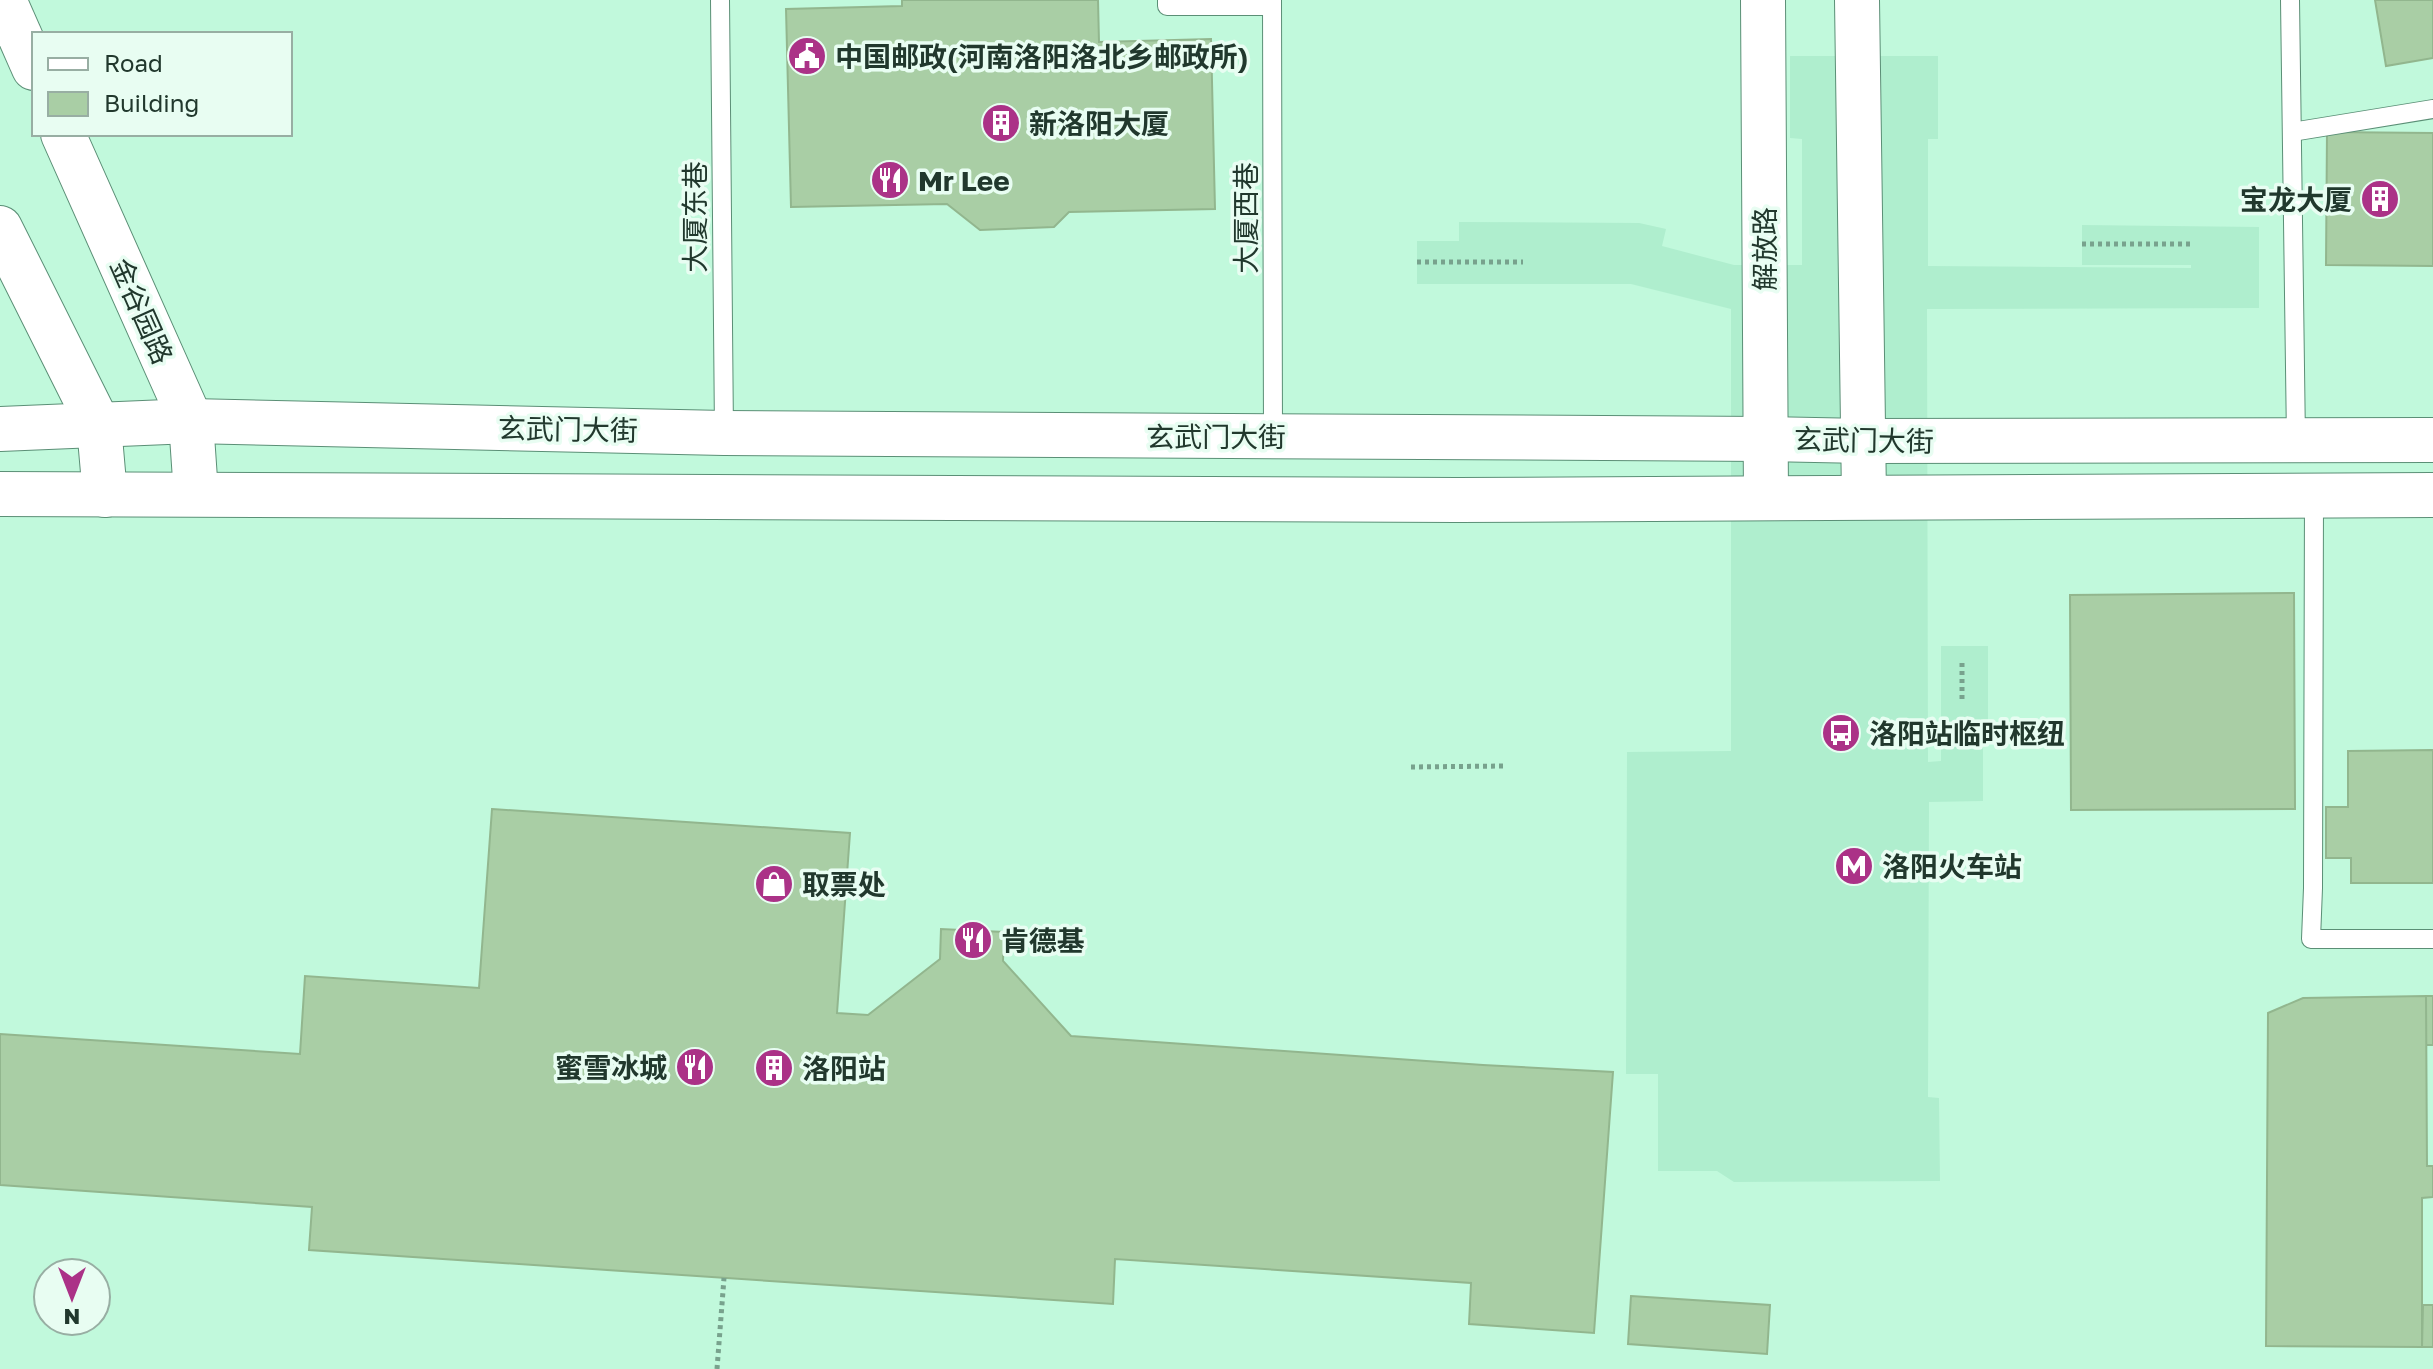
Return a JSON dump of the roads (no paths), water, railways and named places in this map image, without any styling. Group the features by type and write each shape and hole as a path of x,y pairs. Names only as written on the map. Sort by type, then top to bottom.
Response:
{"main road":[{"path":"4,0 32,63"},
{"name":"解放路","path":"1763,0 1766,498"},
{"path":"1857,0 1864,497"},
{"name":"金谷园路","path":"64,136 191,421 196,494"},
{"path":"0,228 99,426 105,495"},
{"name":"玄武门大街","path":"0,429 191,421 724,433 1864,441 2433,440"},
{"name":"玄武门大街","path":"0,494 1458,500 2433,495"}],"lane":[{"name":"大厦东巷","path":"720,0 724,433"},
{"path":"1167,0 1167,6 1272,3"},
{"path":"2290,0 2296,441"},
{"name":"大厦西巷","path":"1272,3 1273,436"},
{"path":"2292,132 2433,109"},
{"path":"2314,495 2311,939 2433,939"}],"place":[{"name":"中国邮政(河南洛阳洛北乡邮政所)","path":"807,56"},
{"name":"新洛阳大厦","path":"1001,123"},
{"name":"Mr Lee","path":"890,180"},
{"name":"宝龙大厦","path":"2380,199"},
{"name":"洛阳站临时枢纽","path":"1841,733"},
{"name":"洛阳火车站","path":"1854,866"},
{"name":"取票处","path":"774,884"},
{"name":"肯德基","path":"973,940"},
{"name":"蜜雪冰城","path":"695,1067"},
{"name":"洛阳站","path":"774,1068"}]}
